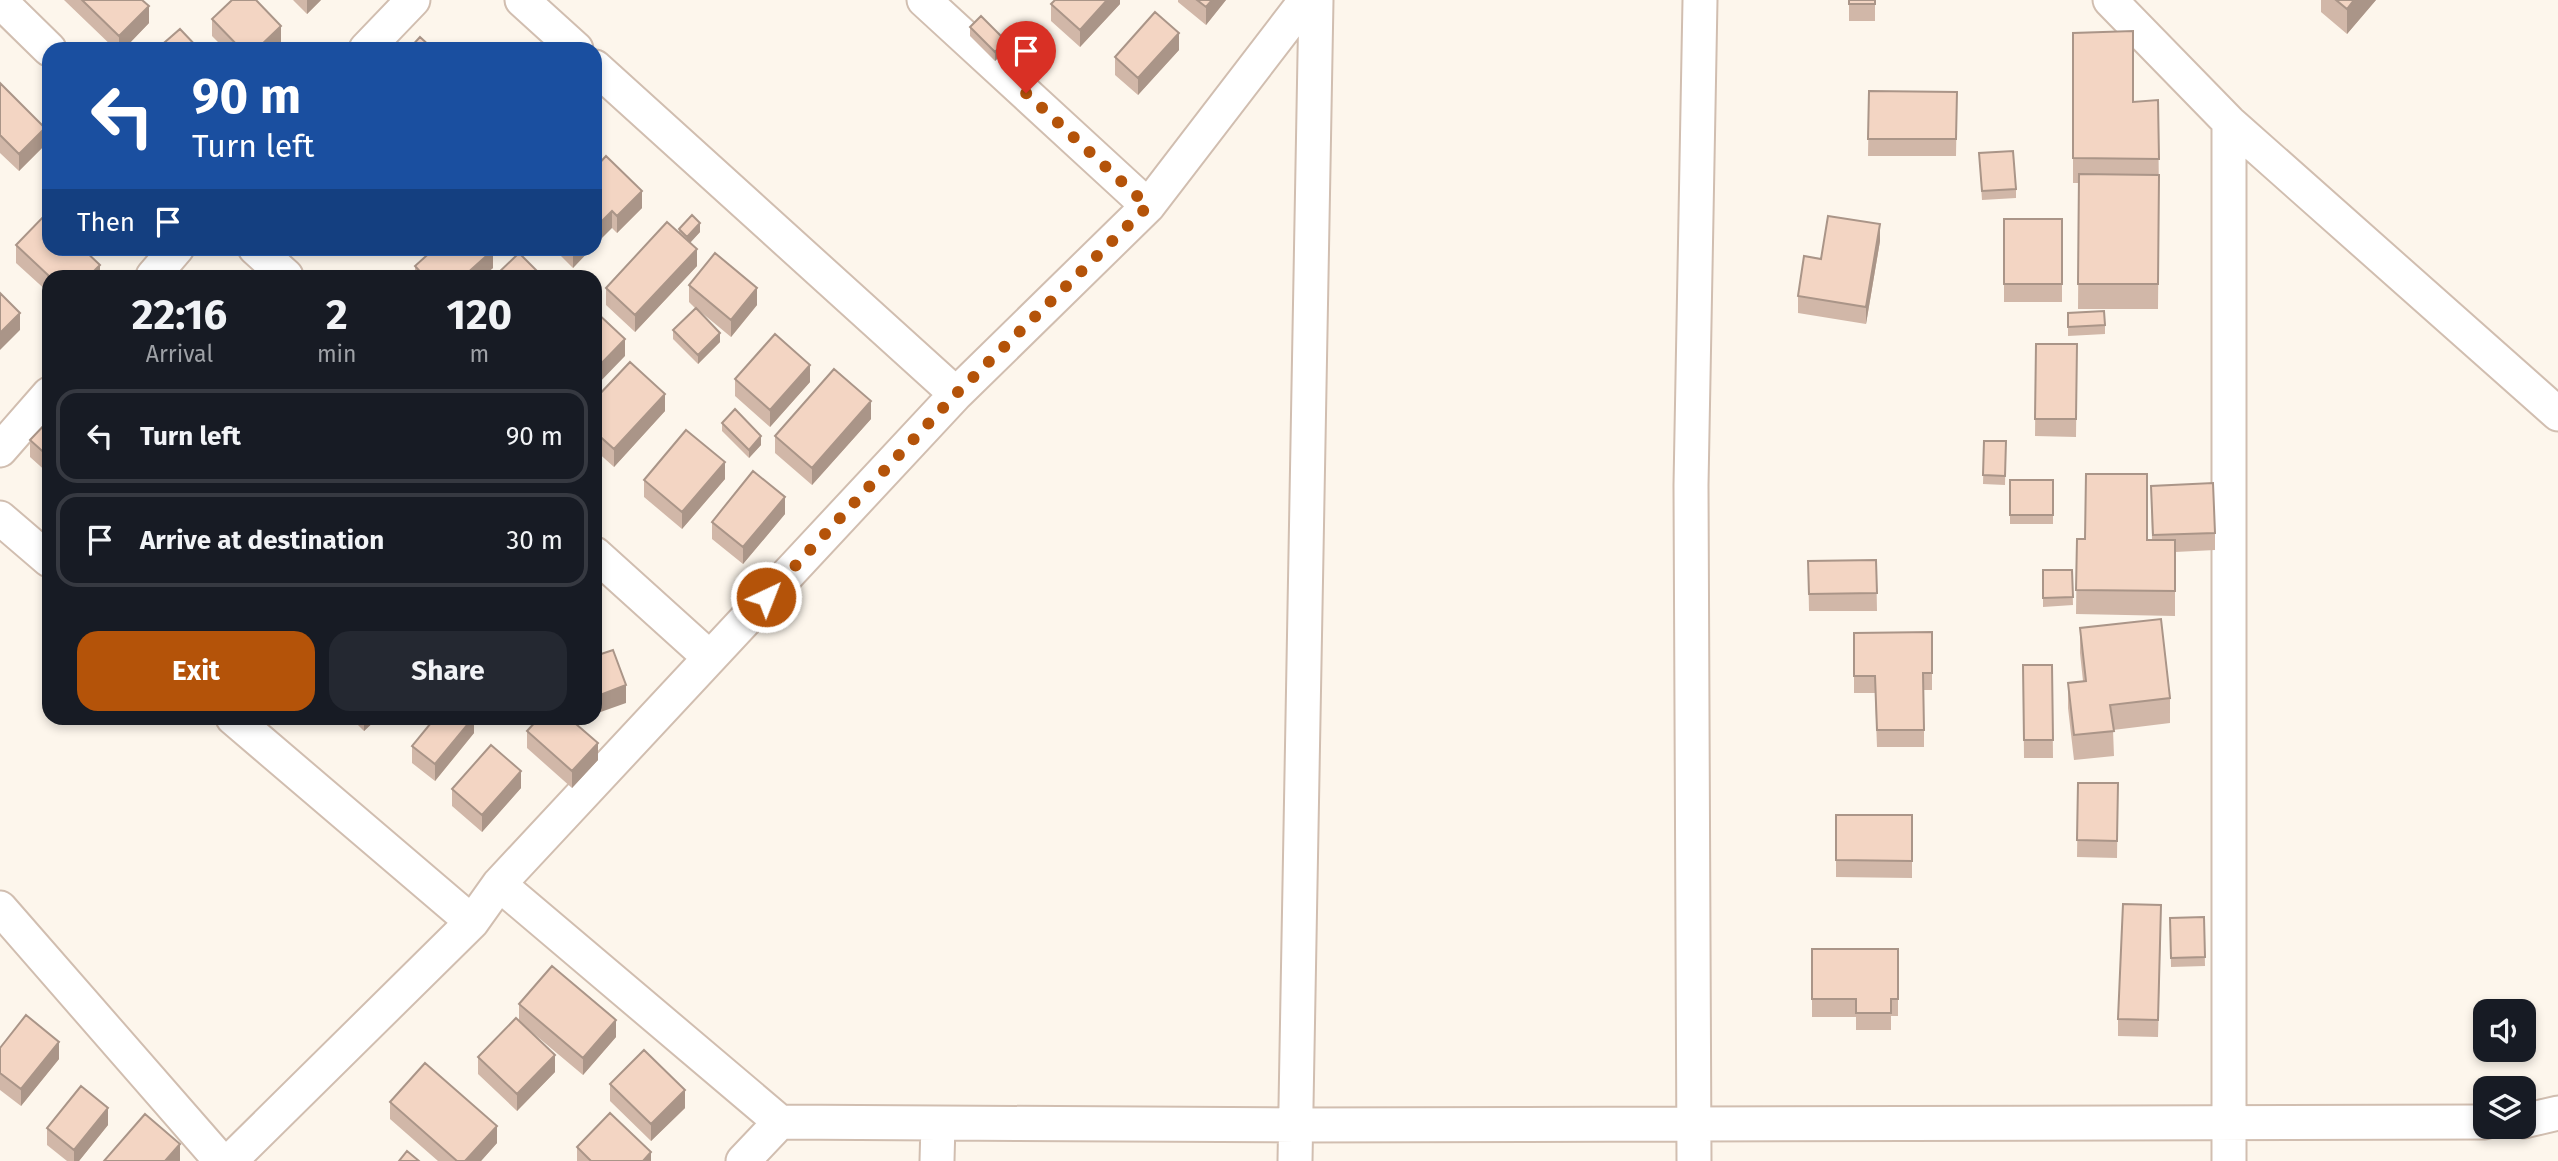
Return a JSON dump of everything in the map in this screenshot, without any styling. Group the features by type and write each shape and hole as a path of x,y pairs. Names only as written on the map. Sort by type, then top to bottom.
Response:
{"street":[{"path":"373,42 413,0"},
{"path":"522,0 568,42"},
{"path":"924,0 1148,206"},
{"path":"230,1161 472,922 499,884 956,394 1148,206 1306,0"},
{"path":"1296,1161 1316,0"},
{"path":"1694,1161 1691,485 1700,0"},
{"path":"2110,0 2229,122 2558,414"},
{"path":"0,1 42,42"},
{"path":"602,73 956,394"},
{"path":"2229,122 2229,1161"},
{"path":"158,270 170,256"},
{"path":"264,256 279,270"},
{"path":"0,450 42,402"},
{"path":"0,518 42,554"},
{"path":"602,560 709,657"},
{"path":"241,725 472,922"},
{"path":"499,884 779,1122 1296,1125 2473,1122"},
{"path":"0,908 221,1161"},
{"path":"2536,1118 2558,1113"},
{"path":"743,1161 779,1122"},
{"path":"937,1161 938,1124"}],"building":[{"path":"82,0 142,0 149,6 119,36"},
{"path":"232,0 256,0 281,26 264,42 234,42 212,19"},
{"path":"1055,0 1107,0 1080,30 1051,4"},
{"path":"1197,0 1212,0 1206,7"},
{"path":"1849,0 1875,0 1875,4 1849,4"},
{"path":"2336,0 2354,0 2347,9"},
{"path":"1155,12 1179,33 1138,78 1115,57"},
{"path":"981,16 1006,41 995,52 970,27"},
{"path":"180,29 192,42 165,42"},
{"path":"2133,31 2133,102 2158,100 2159,159 2073,158 2073,33"},
{"path":"0,83 42,125 42,131 19,154 0,135"},
{"path":"1869,91 1957,92 1956,139 1868,139"},
{"path":"2013,151 2016,189 1982,191 1979,153"},
{"path":"606,156 642,191 617,216 612,211 602,221 602,160"},
{"path":"2079,174 2159,175 2158,284 2078,284"},
{"path":"692,215 700,223 687,237 679,229"},
{"path":"1828,216 1880,224 1866,307 1798,296 1804,256 1821,259"},
{"path":"42,218 42,256 90,256 100,265 95,270 43,270 16,245"},
{"path":"2004,219 2062,219 2062,284 2004,284"},
{"path":"667,222 697,249 635,315 606,288"},
{"path":"715,253 757,288 731,320 689,285"},
{"path":"426,256 486,256 471,270 419,270 415,266"},
{"path":"516,256 522,256 536,270 501,270"},
{"path":"0,293 20,313 0,333"},
{"path":"696,308 720,333 698,355 673,330"},
{"path":"2104,311 2105,325 2068,327 2068,313"},
{"path":"602,318 625,339 602,363"},
{"path":"775,334 810,365 770,410 735,379"},
{"path":"2036,344 2077,344 2076,419 2035,419"},
{"path":"630,362 665,394 614,449 602,438 602,392"},
{"path":"834,369 871,401 812,468 775,436"},
{"path":"735,409 761,436 749,450 722,423"},
{"path":"42,427 42,451 30,440"},
{"path":"686,430 725,462 682,512 644,480"},
{"path":"1984,441 2006,441 2005,476 1983,475"},
{"path":"753,471 785,497 743,547 712,522"},
{"path":"2086,474 2147,474 2147,540 2175,540 2175,591 2076,590 2077,539 2085,539"},
{"path":"2010,480 2053,480 2053,515 2010,515"},
{"path":"2213,483 2215,533 2153,535 2151,486"},
{"path":"1876,560 1877,593 1809,594 1808,561"},
{"path":"2043,570 2072,570 2073,597 2043,598"},
{"path":"2161,619 2170,698 2110,705 2114,731 2074,735 2068,683 2086,681 2080,628"},
{"path":"1932,632 1932,673 1923,673 1924,730 1877,730 1875,676 1854,676 1854,633"},
{"path":"613,650 626,685 602,694 602,654"},
{"path":"2023,665 2052,665 2053,740 2024,740"},
{"path":"429,725 467,725 435,764 412,746"},
{"path":"533,725 577,725 598,743 572,771 527,731"},
{"path":"491,745 521,771 482,815 452,789"},
{"path":"2078,783 2118,783 2117,841 2077,840"},
{"path":"1836,815 1912,815 1912,861 1836,860"},
{"path":"2123,904 2161,905 2158,1020 2118,1019"},
{"path":"2204,917 2205,957 2171,958 2170,918"},
{"path":"1812,949 1898,949 1898,999 1891,999 1891,1013 1856,1013 1856,999 1812,999"},
{"path":"552,966 616,1020 583,1058 519,1004"},
{"path":"26,1015 59,1042 21,1089 0,1073 0,1048"},
{"path":"516,1018 555,1055 517,1094 478,1057"},
{"path":"644,1050 685,1090 651,1124 610,1084"},
{"path":"425,1063 497,1126 465,1161 457,1161 390,1102"},
{"path":"81,1086 108,1108 74,1150 47,1128"},
{"path":"610,1113 651,1152 643,1161 591,1161 577,1147"},
{"path":"145,1114 180,1144 165,1161 104,1161"},
{"path":"407,1151 419,1161 399,1161"}],"route":[{"path":"766,597 956,394 1148,206 1026,93"}]}
